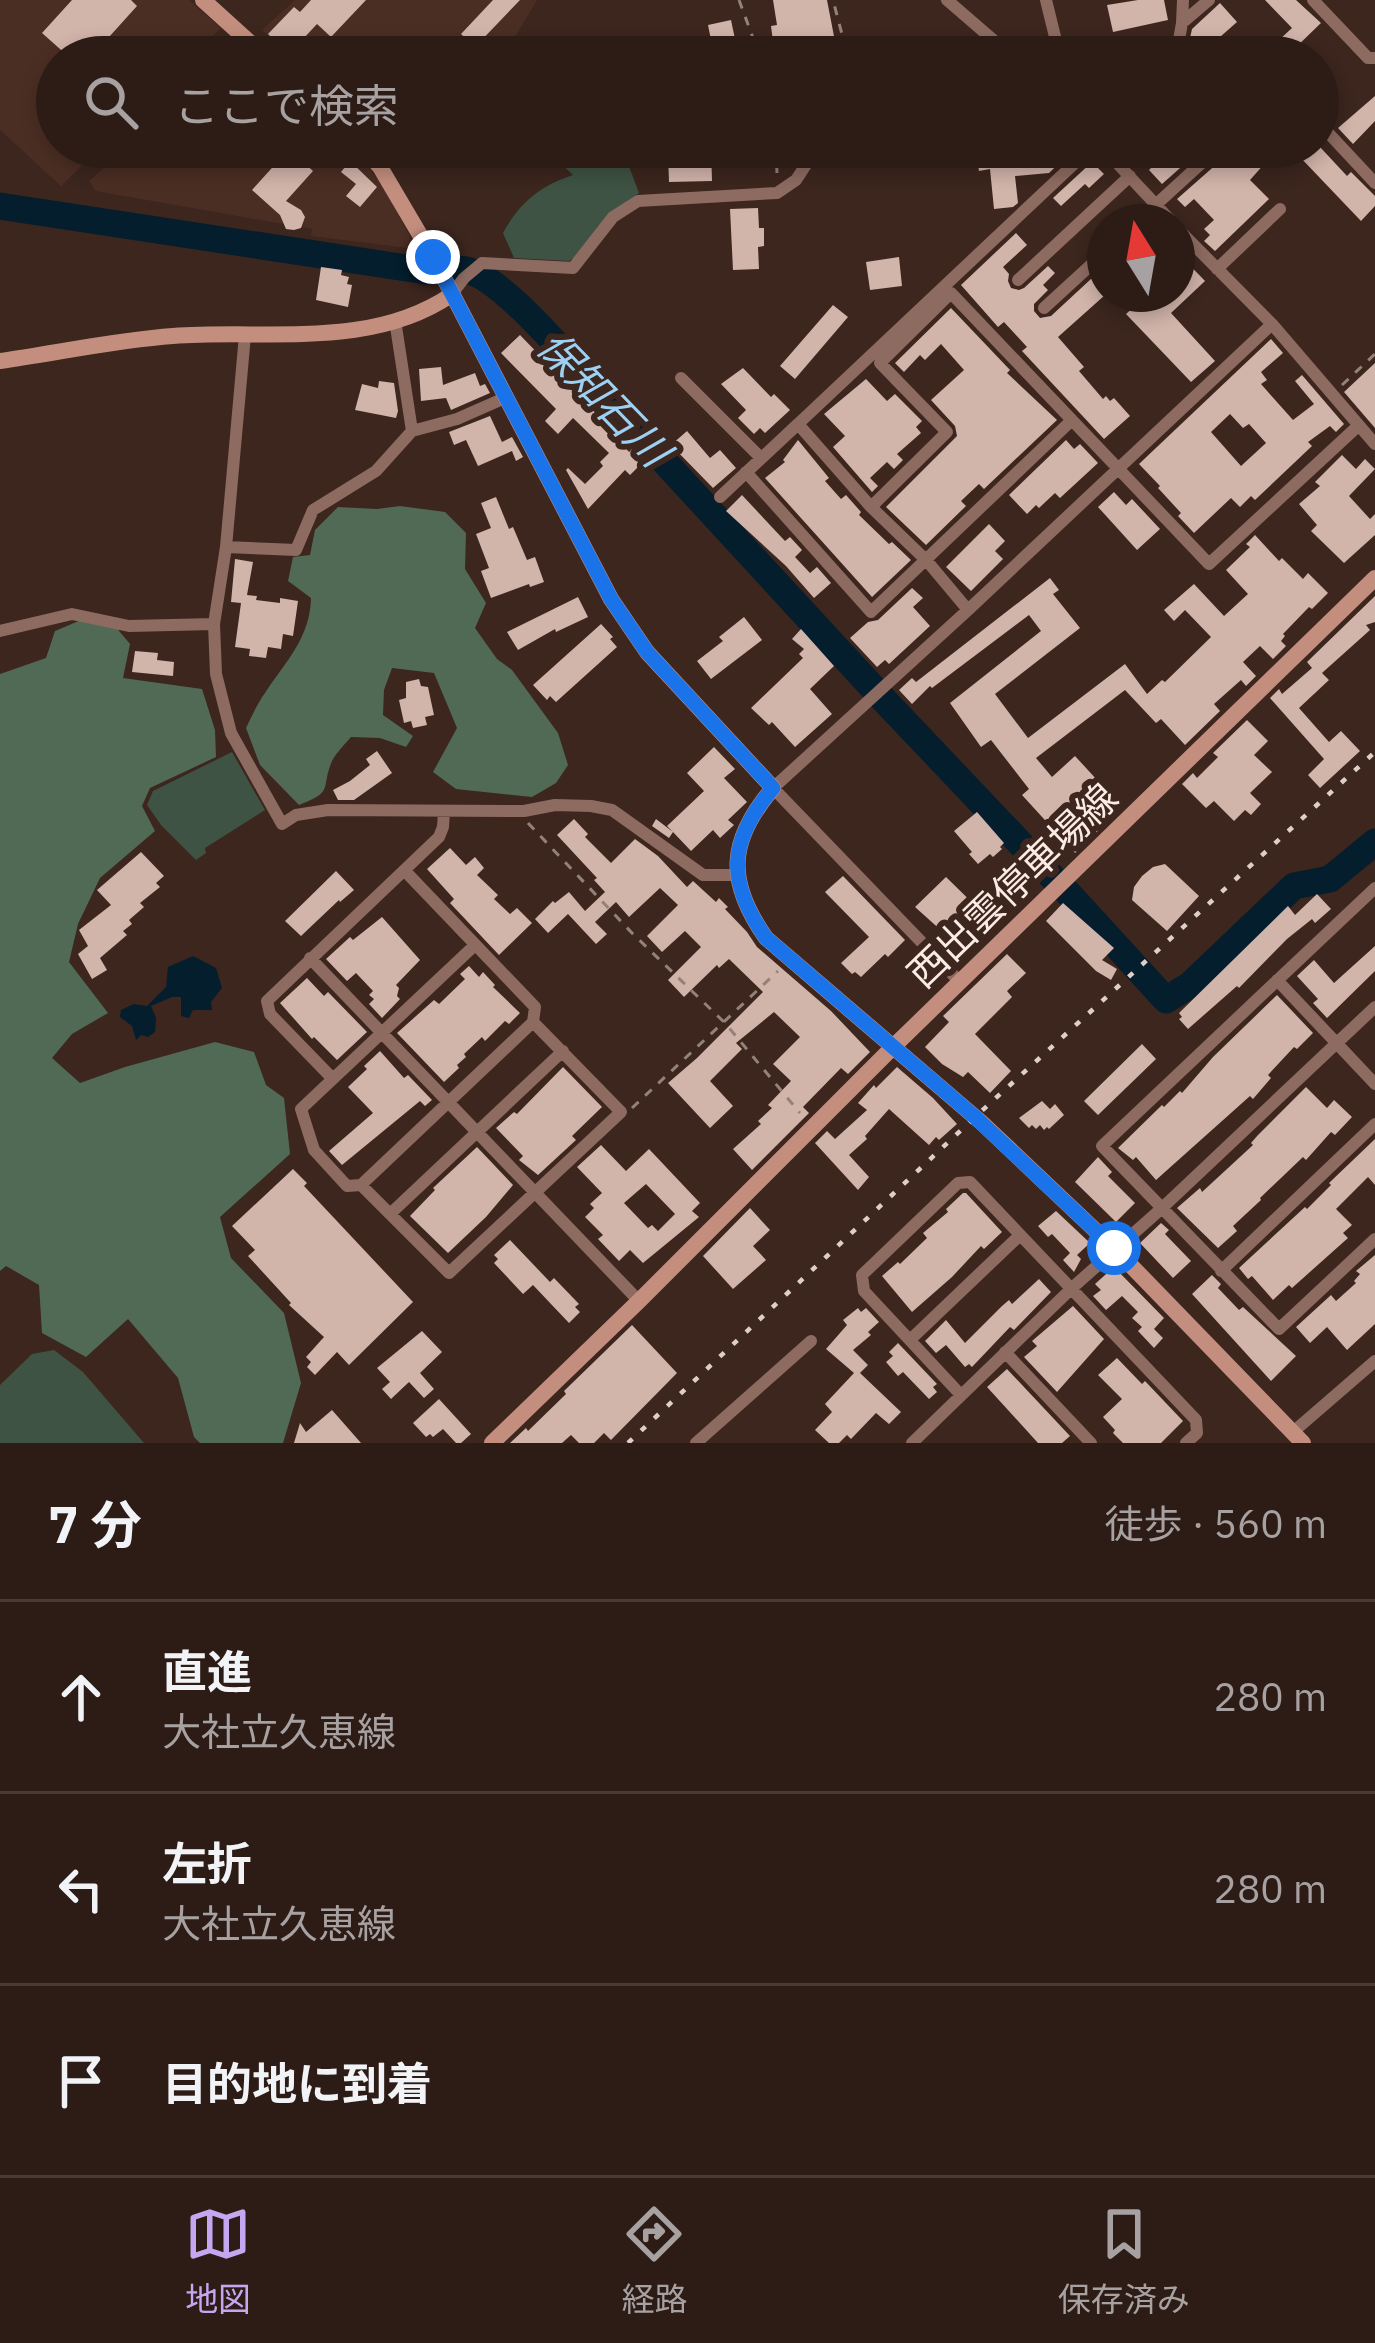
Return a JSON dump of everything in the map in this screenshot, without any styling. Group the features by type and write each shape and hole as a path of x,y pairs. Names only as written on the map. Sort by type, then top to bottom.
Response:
{"main road":[{"path":"203,0 243,36"},
{"path":"378,168 433,257 623,617 647,652 773,788 742,833 736,875 743,901 766,938 982,1123 1114,1248 1298,1438"},
{"path":"0,361 172,336 348,332 428,310 448,287"},
{"name":"西出雲停車場線","path":"492,1443 1375,578"}],"street":[{"path":"947,0 989,36"},
{"path":"1046,0 1055,36"},
{"path":"1180,36 1183,0"},
{"path":"1182,23 1209,0"},
{"path":"1313,0 1367,58 1375,58"},
{"path":"1339,142 1372,173"},
{"path":"448,287 482,263 573,268 614,217 638,201 777,193 804,168"},
{"path":"720,497 940,297 1071,168"},
{"path":"1122,168 1156,204 1196,168"},
{"path":"1018,280 1130,176"},
{"path":"1217,269 1280,209"},
{"path":"1195,247 1272,324 1375,444"},
{"path":"1044,308 1087,268"},
{"path":"871,507 946,432 880,363 940,297 951,293 1209,564 1358,426"},
{"path":"395,320 412,431"},
{"path":"960,982 773,788 1272,324"},
{"path":"245,335 226,547 214,625 217,674 231,733 282,824 296,815 328,810 524,811 591,806 611,810 703,874 736,875"},
{"path":"681,378 761,458"},
{"path":"226,547 296,550 313,510 376,471 412,431 507,397"},
{"path":"746,472 871,612 1072,420"},
{"path":"798,424 968,610"},
{"path":"0,631 72,614 129,626 214,625"},
{"path":"332,1079 270,1014 267,1001 439,837 444,811"},
{"path":"405,871 535,1007 533,1022 361,1185 347,1186 314,1150 301,1109 475,945"},
{"path":"1375,888 1102,1146 1279,1329 1375,1239"},
{"path":"310,958 639,1301"},
{"path":"1277,980 1375,1084"},
{"path":"916,1442 1114,1248 1375,1007"},
{"path":"361,1185 449,1273 621,1112 533,1022"},
{"path":"390,1214 563,1051"},
{"path":"1222,1271 1375,1124"},
{"path":"960,1394 864,1291 862,1275 958,1183 970,1182 1196,1420 1197,1433 1186,1443"},
{"path":"911,1340 1018,1235"},
{"path":"696,1443 811,1340"},
{"path":"1005,1352 1091,1443"},
{"path":"1298,1438 1375,1361"}],"path":[{"path":"739,0 753,36"},
{"path":"833,0 842,36"},
{"path":"776,168 777,193"},
{"path":"1332,394 1375,354"},
{"path":"524,811 526,820 632,933 724,1023 813,1128"},
{"path":"621,1112 633,1108 792,957"}],"shaded area":[{"path":"0,0 189,0 221,28 213,36 36,36 36,163 0,130"},
{"path":"295,0 537,0 516,36 269,36 262,30"},
{"path":"41,168 79,168 61,186"},
{"path":"104,168 369,168 386,190 416,249 311,236 312,229 96,191 89,181"}],"green space":[{"path":"566,168 630,168 639,193 608,215 569,261 514,258 503,233 516,212 532,196 573,175"},
{"path":"400,506 445,512 466,533 465,569 486,603 475,628 558,733 568,765 556,783 532,797 456,789 433,772 457,728 434,673 392,668 384,690 383,715 413,736 406,747 380,738 351,737 332,761 322,793 299,805 260,765 246,728 295,648 310,612 311,598 288,581 293,557 310,555 315,530 338,507"},
{"path":"81,620 115,626 130,644 123,678 202,689 215,730 216,757 150,788 142,806 155,831 100,878 78,924 69,962 108,1013 72,1034 52,1058 80,1083 215,1042 254,1052 266,1085 284,1098 290,1154 220,1217 231,1258 284,1313 301,1383 283,1443 200,1443 194,1437 178,1378 128,1319 86,1357 42,1333 39,1285 6,1266 0,1271 0,674 46,658 55,631"},
{"path":"232,752 265,810 205,848 206,853 196,860 147,805 153,791"},
{"path":"54,1350 83,1372 144,1443 0,1443 0,1385 32,1354"}],"water":[{"path":"193,956 216,968 222,988 211,1002 212,1010 193,1010 189,1018 181,1016 181,997 172,997 151,1006 155,1032 136,1040 132,1026 120,1017 121,1010 134,1004 147,1006 166,987 168,967"}],"building":[{"path":"72,0 131,0 137,6 110,36 42,33"},
{"path":"311,0 366,0 332,36 317,24 306,36 268,34 294,7 300,12"},
{"path":"493,0 520,0 486,36 461,34"},
{"path":"773,0 827,0 834,36 772,36 771,26 777,25"},
{"path":"1164,0 1168,20 1113,32 1107,5"},
{"path":"1265,0 1296,0 1321,23 1308,36 1283,36 1292,28"},
{"path":"1220,3 1237,22 1221,36 1190,36"},
{"path":"731,20 734,36 710,36 708,25"},
{"path":"1375,96 1375,121 1353,144 1339,127"},
{"path":"1339,167 1347,176 1351,172 1375,196 1375,206 1361,221 1310,168"},
{"path":"272,168 313,171 286,201 305,217 301,228 286,229 280,215 252,190"},
{"path":"357,168 377,187 360,207 346,196 356,184 341,172"},
{"path":"669,168 712,168 712,181 669,182"},
{"path":"978,168 1054,168 1049,173 1015,176 1018,203 994,209 990,169"},
{"path":"1086,168 1098,168 1104,174 1061,206 1053,198"},
{"path":"1151,168 1180,168 1162,184"},
{"path":"1212,168 1261,168 1250,180 1269,199 1215,251 1204,241 1210,235 1204,229 1214,220 1194,199 1182,204 1177,199"},
{"path":"758,208 759,228 764,228 764,246 758,247 759,269 733,270 730,209"},
{"path":"1016,233 1027,245 1003,267 1011,288 1024,288 1048,266 1055,273 1043,285 1048,290 1034,304 1040,318 1051,316 1087,283 1087,311 1058,337 1103,399 1114,398 1130,416 1104,439 1022,351 1027,347 1004,322 998,327 961,285"},
{"path":"899,257 902,286 870,290 866,262"},
{"path":"321,267 342,270 341,275 349,277 348,307 316,300"},
{"path":"1195,271 1205,281 1195,290"},
{"path":"833,305 848,317 795,379 780,366"},
{"path":"951,308 1010,370 1007,373 1057,420 984,489 979,484 961,501 966,506 926,545 886,507 957,436 955,426 931,400 964,370 941,344 925,360 920,355 904,372 895,363"},
{"path":"1172,312 1215,361 1191,382 1126,314"},
{"path":"520,335 610,428 607,432 622,449 632,449 644,461 630,475 625,470 588,509 566,470 585,484 609,453 573,418 558,434 545,421 556,409 501,353"},
{"path":"1271,339 1283,353 1261,372 1267,380 1261,384 1293,420 1314,404 1295,381 1302,375 1344,424 1336,432 1330,426 1308,442 1312,446 1255,500 1251,496 1240,507 1231,498 1194,533 1139,464","holes":["1230,414 1243,428 1249,424 1266,443 1241,466 1211,432"]},
{"path":"1375,363 1375,428 1344,392"},
{"path":"441,367 443,385 475,373 480,386 485,384 490,393 451,410 446,398 421,401 419,369"},
{"path":"743,368 790,410 765,433 760,428 754,434 738,418 746,410 721,384"},
{"path":"866,379 887,401 895,394 922,421 916,427 921,433 897,454 903,460 894,469 887,462 870,478 878,486 872,492 833,447 845,436 824,414"},
{"path":"379,381 394,383 396,418 355,410 362,384 378,388"},
{"path":"490,416 502,442 512,437 523,457 516,461 512,451 478,466 466,440 454,445 449,432"},
{"path":"687,431 710,458 720,450 736,468 713,488 671,445"},
{"path":"798,440 841,499 846,495 859,515 911,560 872,597 765,478 785,462"},
{"path":"1066,440 1074,449 1080,444 1098,463 1060,498 1055,493 1027,514 1009,495"},
{"path":"1342,455 1356,469 1365,459 1375,469 1349,496 1370,519 1375,514 1375,535 1344,563 1311,531 1317,525 1299,504 1320,486 1315,482"},
{"path":"1114,492 1126,505 1132,499 1160,529 1137,550 1098,507"},
{"path":"742,495 785,541 790,537 802,550 795,557 810,573 817,567 831,583 814,598 726,511"},
{"path":"496,497 527,560 535,557 544,582 491,598 481,571 489,568 476,534 491,528 481,503"},
{"path":"989,524 1005,541 995,551 1003,559 971,591 946,567"},
{"path":"1255,535 1279,561 1282,558 1303,579 1308,573 1328,593 1283,634 1281,641 1286,646 1273,659 1260,646 1243,662 1256,676 1246,686 1241,680 1214,704 1220,711 1185,745 1125,690 1036,758 1052,777 1075,756 1122,807 1075,853 1022,795 1029,789 991,740 981,747 950,703 1041,631 1029,615 912,704 899,690 912,678 916,682 1050,578 1059,590 1053,594 1080,628 995,694 1028,738 1125,664 1147,694 1211,637 1185,610 1174,621 1164,610 1194,584 1224,616 1248,594 1226,570 1250,547 1246,544"},
{"path":"235,559 253,562 247,595 280,603 280,598 298,601 293,636 283,634 281,649 268,647 266,658 249,656 250,649 235,647 241,603 231,602"},
{"path":"912,588 923,598 913,607 930,626 889,664 885,660 877,667 850,638"},
{"path":"1375,596 1375,622 1366,625 1370,630 1322,673 1329,680 1299,708 1329,742 1341,731 1360,751 1320,788 1308,775 1324,759 1270,698 1279,689 1282,694 1312,668 1307,662"},
{"path":"578,597 588,617 518,650 507,632"},
{"path":"744,617 762,640 711,679 697,661"},
{"path":"601,624 617,647 556,702 550,696 547,700 533,685"},
{"path":"801,629 834,666 810,689 832,714 795,747 751,708 803,658 799,654 804,649 792,639"},
{"path":"135,651 158,653 157,660 174,662 173,676 132,672"},
{"path":"419,679 421,686 428,687 434,715 425,717 427,725 413,728 411,721 404,723 399,700 406,698 406,682"},
{"path":"1247,720 1268,741 1254,755 1272,772 1250,793 1261,804 1251,815 1245,810 1234,821 1214,801 1206,808 1182,784 1193,773 1197,778 1218,757 1213,753"},
{"path":"714,747 735,769 724,778 747,802 728,820 734,825 720,838 713,830 691,851 667,826 704,791 687,773"},
{"path":"377,751 392,773 354,800 338,800 333,790 370,765 366,759"},
{"path":"977,812 1004,843 993,857 990,854 978,864 954,831"},
{"path":"574,819 611,863 635,839 687,887 693,881 716,902 719,898 757,947 870,1052 848,1074 841,1068 803,1107 809,1113 752,1170 733,1149 761,1124 758,1121 772,1108 768,1105 791,1081 773,1064 800,1037 774,1012 736,1043 742,1049 710,1081 733,1106 710,1128 668,1083 763,992 729,959 684,997 668,980 701,947 685,931 662,952 647,936 678,905 660,888 629,917 616,902 595,922 607,934 596,944 568,914 548,933 535,919 553,901 569,892 585,911 605,892 557,835"},
{"path":"656,819 673,832 669,838 652,826"},
{"path":"450,848 466,865 475,857 484,868 477,875 498,895 494,899 510,914 517,908 532,923 499,955 450,903 454,899 427,869"},
{"path":"141,852 164,876 156,883 160,887 140,903 144,907 123,931 127,935 100,958 107,970 92,979 78,954 88,946 79,930 111,905 97,890"},
{"path":"1165,864 1199,896 1167,931 1132,900 1142,876"},
{"path":"336,871 354,890 301,936 285,921"},
{"path":"843,876 905,940 861,977 841,963 869,937 825,892"},
{"path":"946,877 991,921 968,942 951,925 944,933 915,907"},
{"path":"1317,894 1331,909 1287,939 1239,988 1188,1029 1179,1013 1288,906 1295,915"},
{"path":"1063,903 1114,948 1102,960 1117,969 1111,980 1046,921"},
{"path":"382,917 420,960 396,985 400,999 382,1018 369,1004 373,991 356,973 347,981 326,959"},
{"path":"1375,946 1375,971 1327,1018 1313,1003 1318,999 1297,976 1314,960 1334,983"},
{"path":"1007,954 1026,973 1007,991 1012,997 975,1034 1011,1071 990,1093 968,1072 963,1077 925,1047 949,1022 943,1016"},
{"path":"469,966 479,977 483,972 520,1013 485,1041 482,1037 444,1082 397,1033 434,1000 439,1004 465,979 460,974"},
{"path":"307,978 324,996 328,992 367,1032 337,1060 280,1003"},
{"path":"1277,995 1313,1033 1268,1075 1271,1078 1253,1099 1250,1096 1156,1180 1136,1157 1133,1160 1118,1148 1162,1105 1182,1093"},
{"path":"1142,1044 1156,1059 1098,1115 1084,1101"},
{"path":"380,1051 432,1100 425,1106 420,1101 342,1165 329,1151 373,1113 348,1087"},
{"path":"563,1067 602,1107 572,1136 576,1140 538,1175 519,1160 523,1156 496,1128 517,1114"},
{"path":"897,1067 957,1124 929,1145 889,1109 849,1155 869,1177 858,1190 815,1143 827,1131 835,1139 867,1110 858,1103"},
{"path":"1306,1087 1327,1108 1334,1100 1352,1117 1260,1198 1233,1226 1237,1231 1218,1248 1177,1208 1200,1188 1202,1192 1253,1145"},
{"path":"1042,1101 1050,1109 1055,1104 1064,1115 1049,1129 1029,1128 1019,1118"},
{"path":"1375,1139 1375,1185 1368,1177 1336,1209 1352,1225 1343,1233 1348,1238 1273,1300 1239,1268 1307,1209"},
{"path":"601,1145 626,1171 649,1149 700,1203 692,1211 699,1217 643,1263 630,1250 619,1261 585,1217 602,1193 577,1167","holes":["646,1184 675,1214 658,1231 652,1225 648,1228 624,1203"]},
{"path":"477,1147 513,1185 448,1253 410,1216"},
{"path":"1098,1157 1112,1172 1108,1176 1135,1203 1116,1222 1075,1182"},
{"path":"293,1169 413,1302 349,1365 337,1352 315,1375 306,1357 324,1337 289,1305 248,1256 255,1250 232,1226"},
{"path":"963,1193 1002,1232 912,1312 882,1276 927,1238 923,1233"},
{"path":"750,1208 770,1230 753,1246 766,1260 733,1289 703,1256"},
{"path":"1056,1211 1090,1243 1077,1255 1081,1259 1074,1272 1063,1260 1070,1253 1038,1226"},
{"path":"1161,1223 1169,1230 1165,1234 1191,1261 1173,1278 1140,1243"},
{"path":"510,1240 579,1304 575,1307 580,1312 569,1323 533,1285 523,1294 494,1263 498,1259 494,1255"},
{"path":"1375,1255 1375,1324 1347,1350 1327,1327 1310,1343 1296,1327 1331,1295 1336,1301 1356,1283 1360,1274 1356,1271"},
{"path":"1114,1267 1164,1318 1154,1329 1163,1338 1154,1348 1132,1318 1138,1312 1122,1296 1106,1310 1093,1296 1101,1290 1095,1284"},
{"path":"1212,1275 1239,1310 1243,1307 1296,1356 1271,1381 1192,1294"},
{"path":"1039,1279 1051,1292 972,1367 965,1367 946,1345 936,1353 925,1341 946,1320 965,1343 1002,1306 1009,1300 1012,1304"},
{"path":"1073,1306 1104,1339 1057,1392 1024,1357 1037,1346 1032,1341"},
{"path":"858,1308 861,1312 866,1308 879,1322 853,1350 868,1365 860,1373 901,1412 889,1424 876,1413 851,1439 847,1435 839,1443 829,1443 815,1430 832,1412 825,1404 854,1373 826,1349 847,1325 843,1320"},
{"path":"632,1325 677,1373 611,1440 604,1433 594,1443 579,1443 571,1435 562,1443 510,1443 526,1428 528,1431"},
{"path":"422,1331 442,1352 420,1373 434,1389 424,1398 409,1382 391,1399 382,1389 390,1382 377,1368"},
{"path":"898,1343 937,1384 933,1387 937,1392 929,1399 886,1362"},
{"path":"1117,1358 1183,1421 1161,1443 1123,1443 1103,1417 1122,1399 1098,1375"},
{"path":"1007,1369 1070,1436 1062,1443 1038,1443 987,1387"},
{"path":"439,1399 471,1434 461,1443 443,1429 426,1437 413,1423"},
{"path":"332,1410 361,1443 294,1443 300,1423 306,1432"}],"waterway":[{"name":"保知石川","path":"0,206 426,271 461,269 492,283 548,335 1054,879"},
{"name":"保知石川","path":"1068,893 1166,1000 1190,985 1294,886 1330,879 1375,842"}],"railway":[{"path":"628,1443 975,1117 1375,752"}],"route":[{"path":"433,257 611,599 647,652 773,788 742,833 736,875 743,901 766,938 975,1117 1114,1248"}]}
